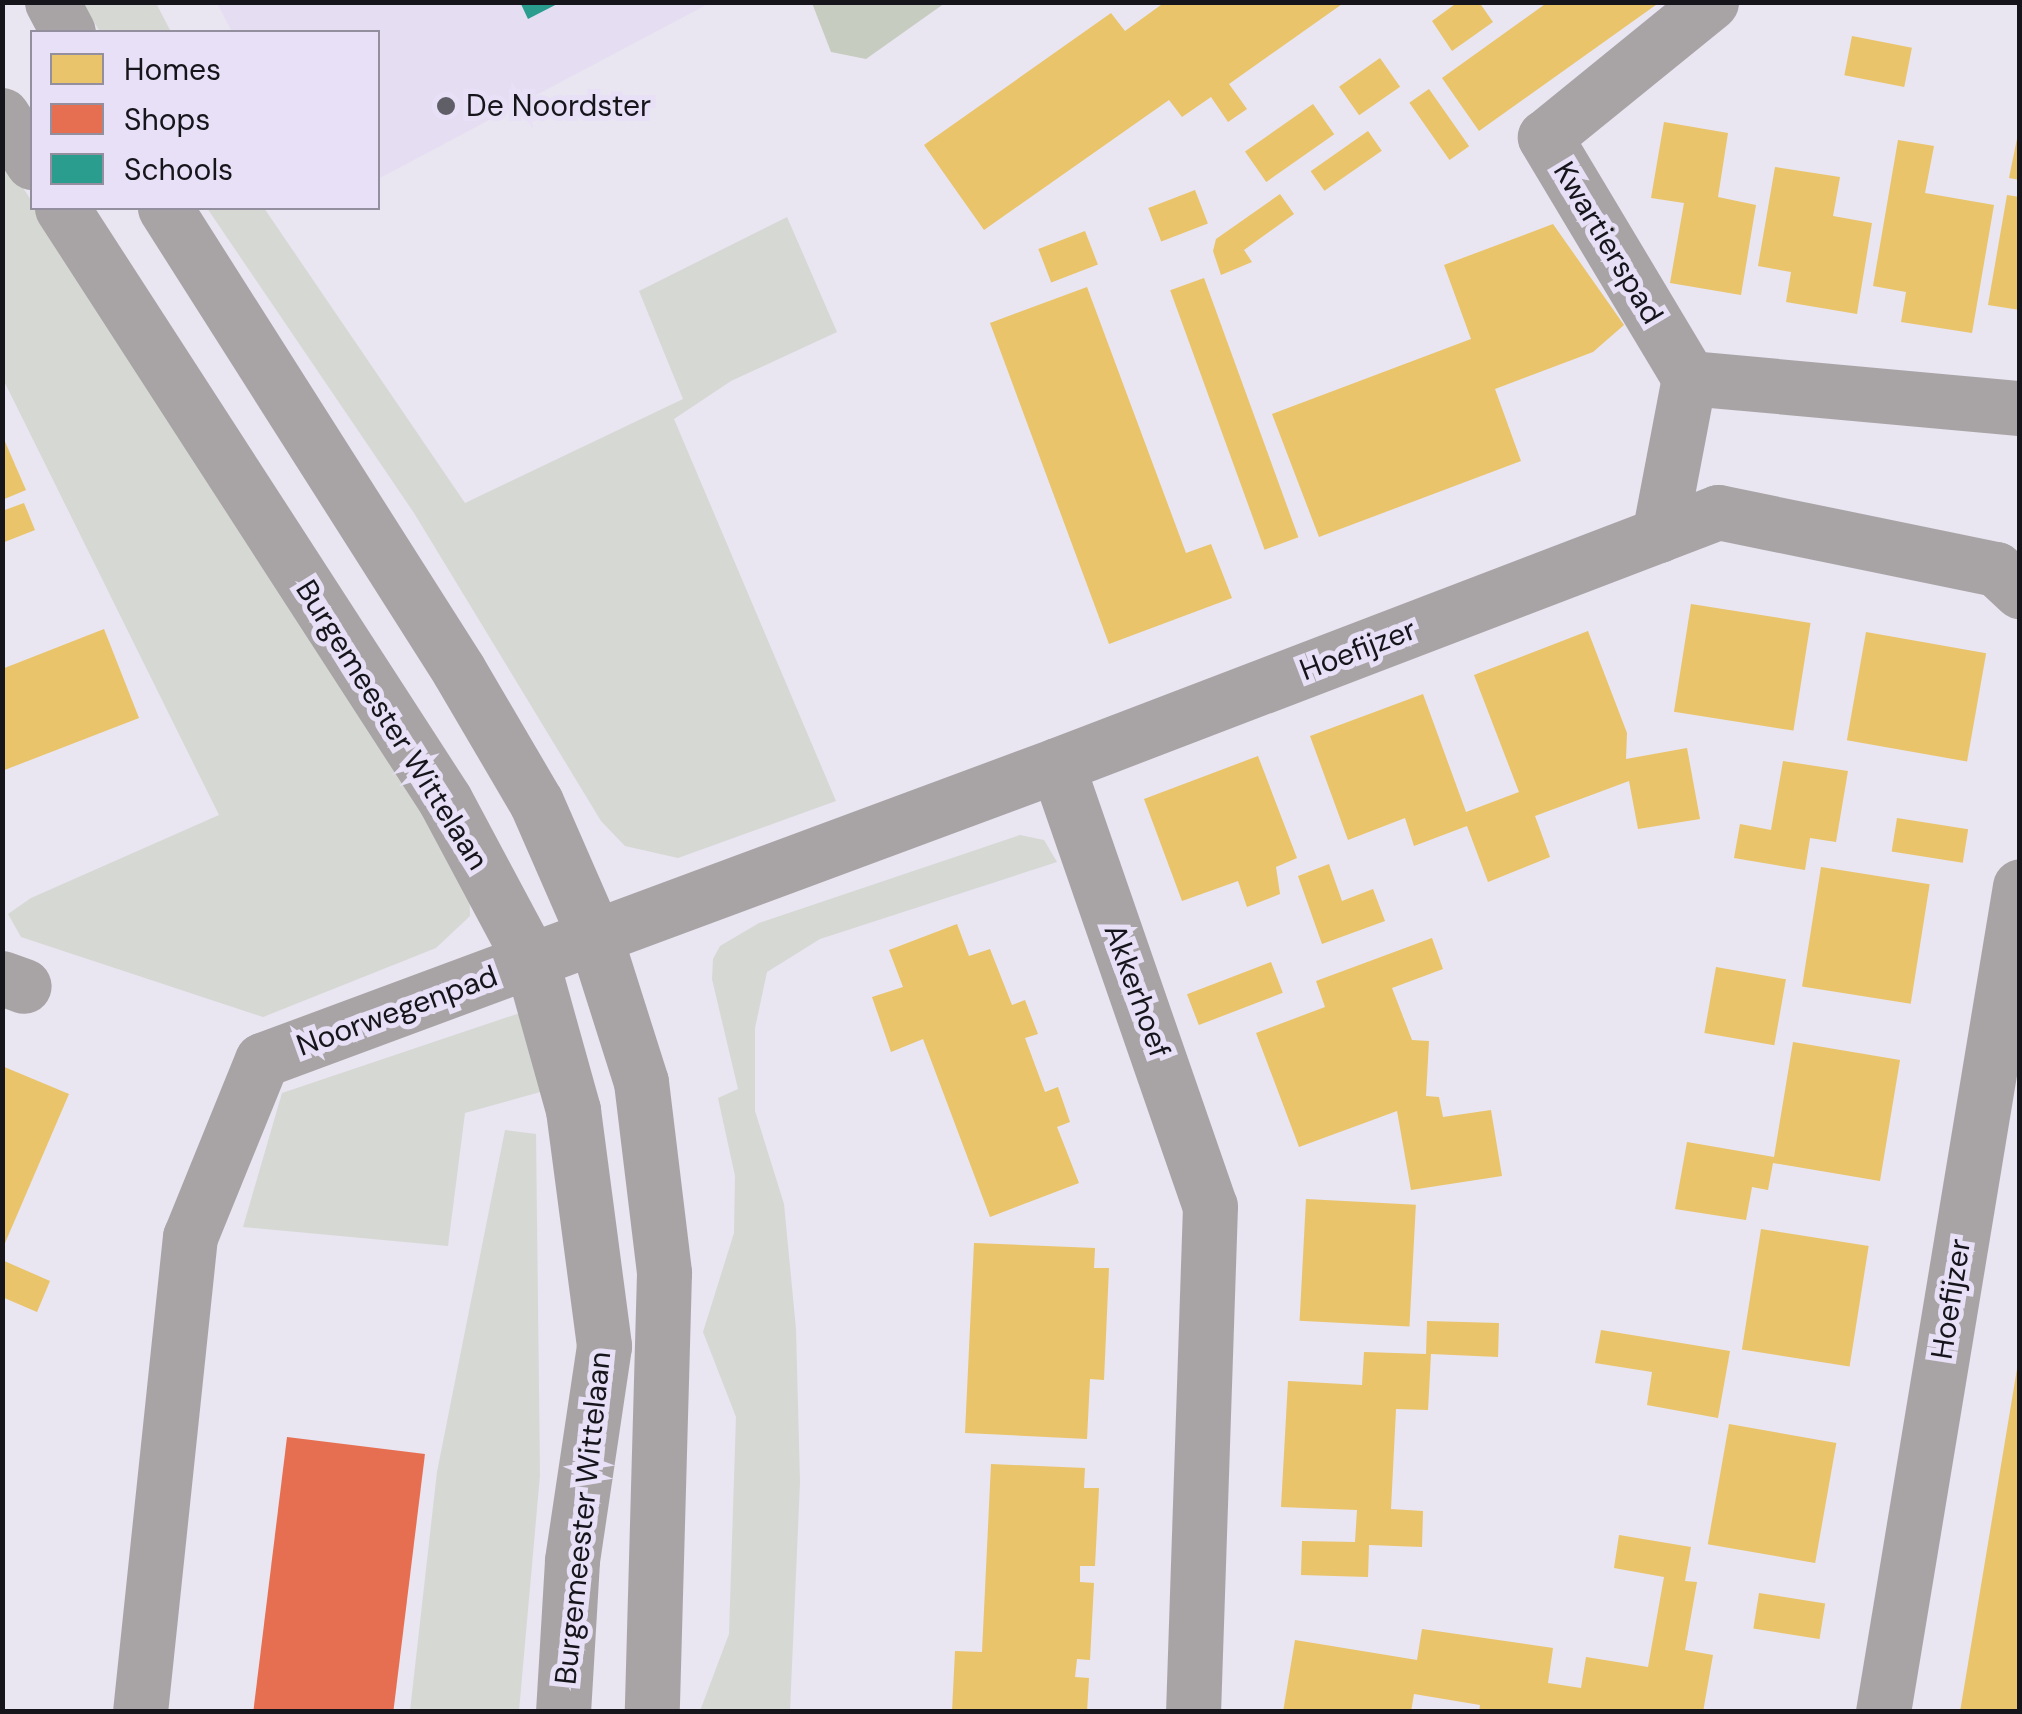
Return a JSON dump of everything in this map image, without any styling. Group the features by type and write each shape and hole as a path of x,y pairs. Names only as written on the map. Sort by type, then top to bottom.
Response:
{"street":[{"path":"52,2 67,30"},
{"name":"Kwartierspad","path":"1689,378 1545,137 1711,2"},
{"path":"2,115 30,159"},
{"name":"Burgemeester Wittelaan","path":"63,210 445,800 532,962 573,1110 604,1346 572,1562 563,1712"},
{"name":"Burgemeester Wittelaan","path":"166,210 536,802 595,938 641,1082 664,1273 652,1712"},
{"path":"1659,536 1689,378 2020,408"},
{"name":"Hoefijzer","path":"1056,765 1718,512 1996,569 2020,591"},
{"path":"595,938 1056,765"},
{"name":"Akkerhoef","path":"1056,765 1210,1206 1193,1712"},
{"name":"Hoefijzer","path":"1883,1712 2020,886"},
{"name":"Noorwegenpad","path":"140,1712 190,1237 262,1060 595,938"}],"shaded area":[{"path":"83,3 156,3 170,30 99,30"},
{"name":"De Noordster","path":"217,3 710,3 380,178 380,30 231,30"},
{"path":"812,3 945,3 866,59 831,52"},
{"path":"3,157 30,199 30,210 37,210 469,874 470,916 436,948 263,1017 21,937 8,914 31,898 219,815 3,379"},
{"path":"208,210 265,210 465,503 683,399 639,291 787,217 837,332 731,381 674,419 836,801 678,858 625,846 601,821 414,513"},
{"path":"1020,835 1044,840 1057,862 820,939 767,972 755,1028 755,1111 784,1204 796,1329 800,1482 790,1711 700,1711 729,1634 736,1417 703,1332 734,1233 735,1176 718,1098 738,1089 712,979 713,959 720,946 759,923"},
{"path":"523,1012 544,1091 465,1113 448,1246 243,1227 282,1093"},
{"path":"505,1130 536,1134 540,1475 519,1711 410,1711 437,1472"}],"building: Homes":[{"path":"1165,2 1345,2 1229,84 1247,109 1228,122 1211,97 1182,117 1169,100 984,230 924,145 1111,13 1125,31"},
{"path":"1458,2 1479,2 1493,22 1452,51 1432,21"},
{"path":"1548,2 1660,2 1479,131 1442,78"},
{"path":"1852,36 1912,48 1904,87 1844,75"},
{"path":"1380,58 1400,87 1359,115 1339,87"},
{"path":"1429,89 1469,146 1449,160 1409,103"},
{"path":"1313,104 1334,134 1266,182 1245,152"},
{"path":"1664,122 1728,133 1718,197 1756,205 1741,295 1670,283 1684,203 1651,198"},
{"path":"1368,131 1382,151 1324,191 1311,171"},
{"path":"2020,134 2020,180 2009,178"},
{"path":"1898,140 1934,146 1925,193 1994,205 1972,333 1901,322 1906,292 1873,286"},
{"path":"1775,167 1840,177 1833,216 1872,223 1857,314 1786,302 1791,272 1758,266"},
{"path":"1195,190 1208,224 1161,242 1148,208"},
{"path":"1280,194 1294,214 1244,250 1252,262 1221,275 1213,251 1216,239"},
{"path":"2007,195 2020,197 2020,310 1988,305"},
{"path":"1553,224 1624,325 1593,352 1495,389 1521,461 1319,537 1272,414 1471,339 1444,265"},
{"path":"1085,231 1098,265 1051,283 1038,249"},
{"path":"1204,278 1298,537 1265,550 1170,290"},
{"path":"1087,287 1186,553 1211,544 1232,598 1109,644 990,323"},
{"path":"3,437 26,490 2,500"},
{"path":"24,503 35,530 2,543 2,511"},
{"path":"1691,604 1811,623 1793,731 1674,712"},
{"path":"104,629 139,718 2,771 2,669"},
{"path":"1588,631 1627,733 1626,759 1687,748 1700,819 1638,829 1629,781 1535,816 1550,857 1488,882 1467,826 1414,846 1405,818 1348,840 1310,736 1423,694 1466,812 1519,792 1474,675"},
{"path":"1866,632 1986,653 1967,762 1847,740"},
{"path":"1258,756 1297,858 1276,867 1280,894 1247,907 1238,881 1182,901 1144,799"},
{"path":"1783,761 1848,771 1836,842 1810,838 1805,870 1734,858 1740,824 1771,830"},
{"path":"1897,818 1968,829 1963,863 1892,852"},
{"path":"1329,864 1342,901 1373,889 1385,921 1322,944 1298,876"},
{"path":"1821,867 1930,884 1911,1004 1802,987"},
{"path":"957,924 969,956 990,949 1012,1005 1025,1000 1038,1034 1025,1038 1045,1092 1058,1087 1070,1122 1057,1127 1079,1183 990,1217 923,1039 891,1052 872,997 903,987 889,950"},
{"path":"1432,938 1443,969 1392,988 1412,1040 1429,1041 1426,1096 1439,1097 1443,1117 1491,1110 1502,1176 1411,1190 1397,1111 1299,1147 1256,1033 1325,1007 1316,981"},
{"path":"1271,962 1283,993 1199,1025 1187,994"},
{"path":"1716,967 1786,979 1774,1045 1704,1033"},
{"path":"1793,1042 1900,1060 1880,1181 1773,1163 1768,1190 1752,1187 1746,1220 1675,1209 1687,1142 1774,1157"},
{"path":"2,1066 69,1094 2,1250"},
{"path":"1306,1199 1416,1205 1409,1327 1300,1321"},
{"path":"1761,1229 1869,1246 1850,1367 1742,1349"},
{"path":"974,1243 1095,1248 1094,1268 1109,1268 1104,1380 1090,1379 1087,1439 965,1433"},
{"path":"2,1260 50,1281 37,1312 2,1297"},
{"path":"1427,1321 1499,1323 1498,1357 1431,1354 1428,1410 1396,1409 1391,1509 1423,1511 1422,1547 1369,1545 1368,1577 1301,1575 1302,1541 1355,1542 1357,1510 1281,1507 1288,1381 1362,1385 1364,1352 1426,1354"},
{"path":"1601,1330 1730,1351 1718,1418 1647,1405 1652,1372 1595,1363"},
{"path":"2017,1369 2020,1712 1960,1712"},
{"path":"1729,1424 1836,1443 1815,1563 1708,1544"},
{"path":"991,1464 1085,1468 1084,1488 1099,1488 1095,1566 1080,1566 1080,1582 1094,1583 1090,1660 1077,1659 1075,1677 1089,1678 1087,1712 952,1712 955,1651 982,1652"},
{"path":"1619,1535 1691,1547 1685,1581 1697,1582 1685,1650 1713,1655 1703,1712 1479,1712 1480,1705 1414,1694 1411,1712 1283,1712 1295,1640 1417,1660 1422,1629 1553,1648 1548,1683 1581,1688 1586,1657 1648,1667 1664,1577 1614,1568"},
{"path":"1759,1593 1825,1603 1820,1639 1753,1629"}],"building: Shops":[{"path":"287,1437 425,1454 393,1712 253,1712"}],"building: Schools":[{"path":"520,2 561,2 528,19"}],"place":[{"name":"De Noordster","path":"446,106"}]}
